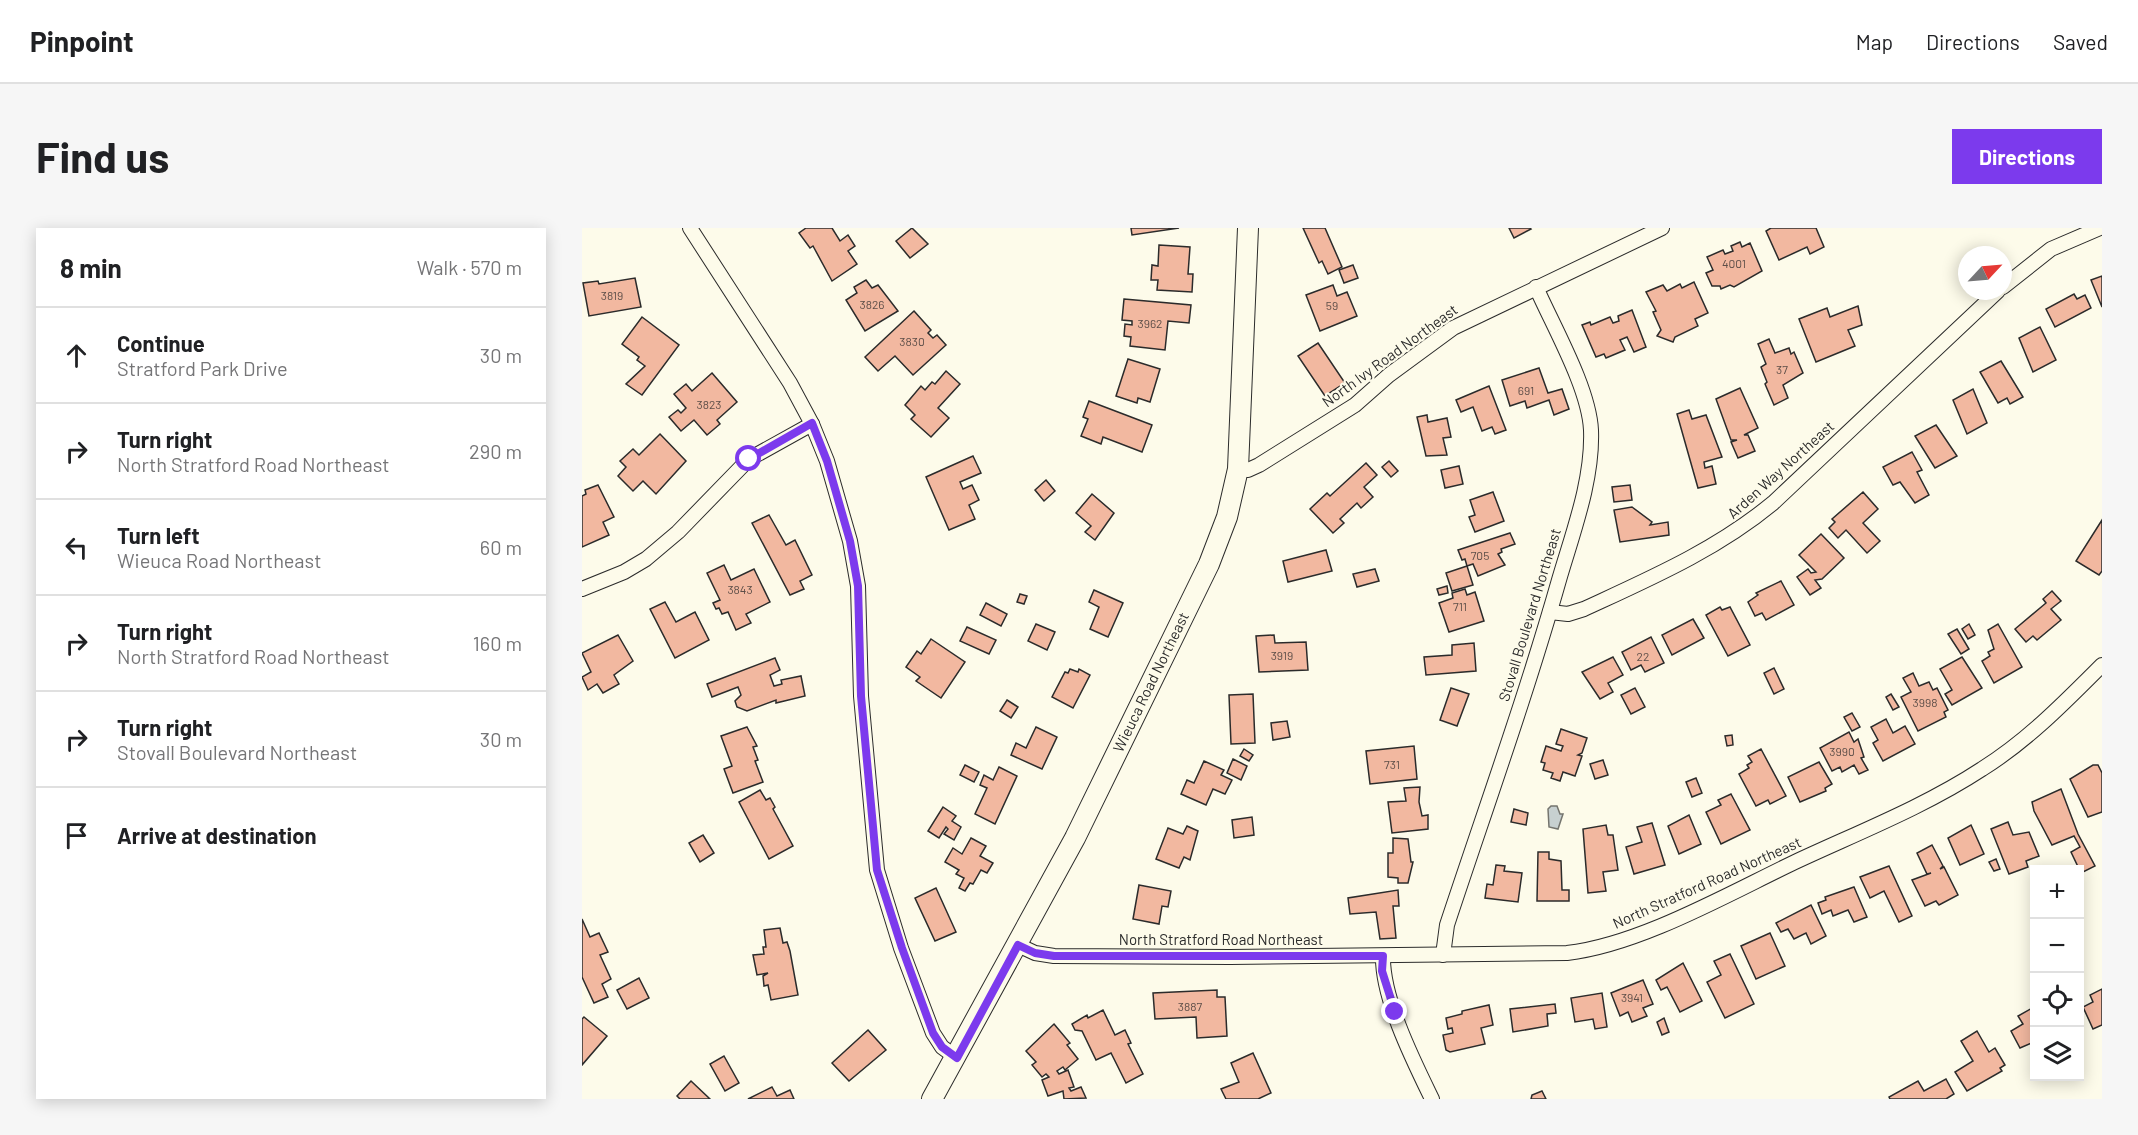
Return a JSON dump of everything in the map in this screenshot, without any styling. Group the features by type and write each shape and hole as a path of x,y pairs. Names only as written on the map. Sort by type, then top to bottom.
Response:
{"street":[{"path":"690,228 790,383 812,423 827,461 850,541 858,586 861,696 877,870 898,939 933,1033 942,1047 957,1058"},
{"name":"Wieuca Road Northeast","path":"932,1099 957,1058 1075,838 1209,564 1227,517 1238,469 1248,228"},
{"name":"North Ivy Road Northeast","path":"1238,469 1248,470 1259,465 1355,405 1389,375 1453,328 1662,228"},
{"path":"2012,280 2051,249 2100,228"},
{"name":"Stovall Boulevard Northeast","path":"1443,955 1447,925 1550,612 1580,508 1591,430 1583,392 1536,287"},
{"name":"Arden Way Northeast","path":"1550,612 1568,614 1584,609 1694,558 1741,530 1773,503 1988,300"},
{"path":"582,589 624,572 646,559 678,532 749,459 812,423"},
{"name":"North Stratford Road Northeast","path":"1018,945 1035,953 1054,956 1383,956 1587,951 1608,945 1687,913 1939,794 1983,769 2025,738 2102,665"},
{"path":"1383,956 1386,987 1413,1059 1432,1099"}],"shaded area":[{"path":"1551,806 1557,806 1560,814 1563,814 1558,829 1549,827 1548,809"}],"building":[{"path":"806,228 832,228 840,241 848,235 855,246 848,251 857,264 832,281 813,246 810,248 799,233"},
{"path":"912,228 928,244 910,258 896,241"},
{"path":"1131,228 1179,228 1132,235"},
{"path":"1303,228 1325,228 1342,267 1328,274 1322,261 1319,263"},
{"path":"1509,228 1530,228 1531,229 1514,238"},
{"path":"1771,228 1816,228 1824,247 1810,254 1807,247 1779,260 1766,231"},
{"path":"1740,242 1742,247 1750,243 1762,271 1734,287 1730,285 1721,289 1720,286 1712,286 1706,273 1713,270 1707,257 1723,250 1725,254 1733,251 1731,246"},
{"path":"1159,245 1190,247 1188,274 1193,274 1192,292 1157,290 1158,280 1151,280 1152,265 1158,266"},
{"path":"1353,265 1358,278 1344,283 1339,270"},
{"path":"2102,276 2102,307 2091,280"},
{"path":"635,278 641,307 589,316 583,283 598,281 599,284"},
{"path":"866,280 872,288 878,285 898,311 865,331 846,300 857,293 854,287"},
{"path":"1694,282 1708,313 1695,319 1698,326 1675,337 1673,342 1657,336 1661,330 1653,312 1656,311 1646,292 1663,285 1667,291 1680,284 1682,288"},
{"path":"1333,285 1337,296 1347,292 1357,316 1320,331 1306,295"},
{"path":"2074,294 2077,299 2085,295 2091,308 2055,327 2046,309"},
{"path":"1124,299 1191,305 1189,323 1168,321 1165,350 1130,346 1131,337 1124,336 1125,324 1132,325 1132,321 1122,320"},
{"path":"1858,306 1862,325 1848,330 1855,346 1816,362 1799,319 1827,308 1830,317"},
{"path":"1632,310 1646,347 1634,352 1627,337 1620,340 1625,350 1606,358 1604,354 1596,357 1582,325 1590,322 1591,325 1610,317 1613,323 1619,321 1618,316"},
{"path":"914,311 931,330 928,333 933,338 937,335 946,345 913,375 895,356 878,371 865,357"},
{"path":"642,317 679,345 642,395 626,384 645,366 637,360 639,357 622,344"},
{"path":"2040,327 2056,360 2033,372 2019,338"},
{"path":"1769,339 1775,353 1789,348 1791,354 1794,352 1803,373 1783,385 1788,398 1774,405 1765,384 1767,382 1761,367 1766,364 1758,344"},
{"path":"1318,343 1345,383 1325,396 1298,356"},
{"path":"1128,359 1160,369 1150,402 1138,398 1137,403 1116,396"},
{"path":"2001,361 2023,397 2010,404 2007,398 1998,403 1980,372"},
{"path":"1539,368 1548,393 1562,389 1569,409 1554,415 1549,400 1527,408 1525,401 1510,406 1502,380"},
{"path":"946,371 960,384 938,408 949,418 931,437 911,419 915,415 905,405 921,386 925,390 932,382 935,384"},
{"path":"712,373 737,402 717,420 720,424 707,435 694,420 681,431 669,417 678,410 681,413 686,408 674,394 686,384 692,391"},
{"path":"1489,386 1506,430 1495,434 1492,427 1482,431 1473,407 1461,412 1456,400"},
{"path":"1740,388 1758,428 1744,435 1748,435 1755,451 1738,458 1731,442 1737,440 1731,440 1716,399"},
{"path":"1973,389 1987,423 1967,434 1953,400"},
{"path":"1089,401 1152,425 1142,452 1103,437 1101,444 1081,436 1088,419 1083,417"},
{"path":"1689,410 1692,419 1706,415 1722,457 1704,462 1705,468 1712,466 1716,484 1698,488 1677,414"},
{"path":"1427,415 1428,422 1447,418 1451,437 1443,438 1447,455 1426,456 1417,417"},
{"path":"1936,425 1957,456 1935,468 1915,436"},
{"path":"660,434 686,461 656,494 643,481 633,491 618,476 626,467 620,461 633,449 639,455"},
{"path":"1912,452 1922,470 1917,472 1929,495 1915,503 1900,482 1893,485 1883,467"},
{"path":"973,456 981,473 960,482 963,489 972,485 979,500 969,505 975,519 949,530 926,477"},
{"path":"1389,461 1398,471 1391,477 1382,467"},
{"path":"1366,463 1377,475 1364,487 1373,497 1361,508 1357,503 1340,519 1344,523 1333,533 1310,509 1327,493 1330,496"},
{"path":"1459,466 1463,484 1445,488 1441,470"},
{"path":"1046,480 1055,491 1044,501 1035,490"},
{"path":"598,485 614,517 603,522 609,535 582,547 582,496 586,494 585,490"},
{"path":"1630,485 1632,500 1614,502 1612,487"},
{"path":"1493,492 1504,521 1475,532 1469,517 1475,515 1470,500"},
{"path":"1863,492 1878,509 1863,523 1880,541 1867,553 1846,530 1838,538 1829,528 1835,522 1832,519"},
{"path":"1092,494 1114,513 1095,540 1085,532 1091,526 1076,513"},
{"path":"1632,507 1652,522 1650,525 1668,522 1669,535 1620,542 1614,510"},
{"path":"769,515 786,545 795,540 812,575 800,581 804,589 790,595 752,523"},
{"path":"2102,520 2102,571 2099,575 2076,561"},
{"path":"1510,533 1515,544 1501,549 1502,552 1498,554 1505,565 1478,576 1473,564 1467,566 1465,559 1462,560 1458,550"},
{"path":"1821,534 1844,558 1822,579 1815,580 1821,588 1810,595 1797,577 1808,569 1811,573 1816,572 1799,555"},
{"path":"1326,550 1332,571 1288,582 1283,561"},
{"path":"724,565 731,580 754,569 770,602 746,614 751,623 736,630 728,612 722,614 719,608 716,609 713,603 720,600 707,573"},
{"path":"1467,566 1473,585 1452,591 1446,573"},
{"path":"1375,569 1379,581 1357,587 1353,574"},
{"path":"1781,581 1794,605 1766,620 1762,613 1755,616 1748,602 1758,595 1756,593"},
{"path":"1447,586 1448,593 1439,595 1437,589"},
{"path":"1465,589 1467,595 1475,592 1484,621 1449,632 1439,603 1453,598 1452,593"},
{"path":"1094,590 1123,603 1108,637 1090,629 1099,607 1089,602"},
{"path":"2052,591 2061,601 2051,609 2061,620 2037,640 2033,636 2026,642 2015,629 2046,603 2043,599"},
{"path":"1020,594 1027,596 1024,604 1017,602"},
{"path":"665,602 676,622 695,612 709,640 675,658 650,609"},
{"path":"986,603 1007,614 1001,626 980,615"},
{"path":"1720,607 1722,610 1730,607 1750,645 1728,656 1706,615"},
{"path":"1693,619 1704,638 1672,655 1662,635"},
{"path":"1036,624 1055,632 1047,650 1028,641"},
{"path":"1969,624 1975,635 1968,639 1962,629"},
{"path":"1998,624 2022,667 1994,683 1982,661 1990,656 1988,652 1994,649 1988,630"},
{"path":"967,627 996,640 989,654 960,641"},
{"path":"1957,629 1969,649 1961,654 1948,634"},
{"path":"618,635 633,661 614,675 619,684 603,693 597,684 588,690 582,677 591,672 582,653"},
{"path":"1274,635 1275,643 1306,642 1308,670 1259,672 1256,636"},
{"path":"1651,637 1664,663 1645,672 1641,665 1631,670 1622,652"},
{"path":"931,639 965,662 941,698 916,681 920,677 906,667 917,651 921,654"},
{"path":"1474,643 1476,671 1426,675 1424,657 1452,655 1452,645"},
{"path":"1613,657 1623,675 1608,683 1613,692 1600,699 1582,672"},
{"path":"1962,657 1982,688 1952,705 1945,694 1952,690 1940,669"},
{"path":"775,658 780,670 770,675 774,686 782,684 781,680 801,676 805,696 776,703 776,700 747,711 737,707 735,701 741,695 738,687 712,697 707,684"},
{"path":"1774,668 1784,689 1774,694 1764,673"},
{"path":"1070,669 1078,672 1079,669 1090,675 1073,708 1052,697 1065,672 1068,673"},
{"path":"1913,673 1919,686 1929,682 1933,690 1937,688 1948,710 1944,712 1946,717 1918,731 1901,697 1911,692 1903,678"},
{"path":"1451,688 1469,694 1457,726 1440,720"},
{"path":"1635,688 1645,707 1631,714 1621,695"},
{"path":"1253,694 1255,743 1231,744 1229,695"},
{"path":"1891,694 1899,707 1893,710 1886,697"},
{"path":"1007,700 1018,707 1011,718 1000,711"},
{"path":"1852,713 1860,727 1852,731 1844,717"},
{"path":"1886,719 1893,733 1905,726 1915,744 1883,761 1873,743 1878,740 1871,727"},
{"path":"1287,721 1290,737 1273,740 1271,723"},
{"path":"747,727 757,746 753,747 758,760 755,761 763,782 733,793 724,769 732,766 721,736"},
{"path":"1036,727 1057,737 1042,769 1011,755 1016,743 1026,748"},
{"path":"1561,729 1587,738 1582,753 1578,755 1582,756 1575,776 1563,772 1560,781 1551,778 1553,773 1543,770 1545,763 1541,762 1546,746 1561,751 1563,746 1556,744"},
{"path":"1849,732 1854,742 1858,739 1864,757 1861,758 1868,770 1859,774 1854,765 1842,772 1840,767 1832,771 1820,748"},
{"path":"1732,735 1733,745 1727,746 1725,736"},
{"path":"1414,746 1417,779 1370,784 1366,751"},
{"path":"1244,749 1253,755 1249,761 1240,756"},
{"path":"1761,749 1786,796 1770,804 1768,800 1756,806 1739,774 1749,768 1747,765 1752,762 1748,756"},
{"path":"1233,759 1247,766 1241,780 1227,773"},
{"path":"1603,760 1608,775 1595,779 1590,764"},
{"path":"1204,761 1224,770 1221,775 1232,780 1225,794 1213,789 1206,805 1181,794 1187,780 1194,783"},
{"path":"1819,762 1832,784 1825,788 1826,791 1800,802 1788,777"},
{"path":"965,765 979,772 974,782 960,775"},
{"path":"2093,765 2098,765 2102,773 2102,812 2088,817 2070,779"},
{"path":"999,767 1017,776 995,824 975,814 987,788 980,785 984,775 993,780"},
{"path":"1696,778 1702,793 1692,797 1686,782"},
{"path":"1420,787 1419,802 1422,816 1428,815 1428,829 1392,833 1388,802 1406,801 1404,788"},
{"path":"2061,789 2078,834 2095,866 2084,872 2084,865 2077,865 2071,852 2080,847 2074,836 2052,845 2034,811 2032,802"},
{"path":"760,790 766,800 770,798 775,807 773,809 793,846 769,859 739,802"},
{"path":"1731,794 1750,830 1721,844 1706,812 1721,805 1718,800"},
{"path":"943,807 956,816 952,821 961,827 954,840 944,834 948,829 946,827 939,838 928,831"},
{"path":"1514,809 1528,813 1526,825 1511,822"},
{"path":"1689,815 1701,844 1679,854 1668,826"},
{"path":"1252,817 1254,835 1234,838 1232,820"},
{"path":"2008,822 2013,835 2029,832 2039,856 2026,861 2028,867 2009,874 1991,829"},
{"path":"1652,823 1665,865 1634,874 1626,847 1642,842 1637,827"},
{"path":"1606,825 1608,835 1613,835 1618,870 1603,872 1606,891 1588,893 1583,829"},
{"path":"1971,825 1984,854 1960,865 1948,838"},
{"path":"1187,826 1198,831 1190,860 1184,857 1179,868 1156,859 1168,828 1183,834"},
{"path":"703,835 714,853 700,862 689,843"},
{"path":"971,838 986,846 980,856 993,863 987,873 981,870 973,884 970,883 965,891 959,888 964,878 956,874 959,870 945,862 953,848 962,854"},
{"path":"1393,838 1408,839 1411,862 1413,862 1408,883 1398,883 1398,878 1388,877 1388,853 1393,853"},
{"path":"1932,845 1943,866 1940,869 1944,867 1958,895 1939,905 1936,901 1925,906 1912,880 1931,873 1927,874 1917,853"},
{"path":"1538,852 1549,852 1549,859 1561,861 1562,890 1569,890 1569,901 1537,901"},
{"path":"1996,859 2000,869 1994,871 1989,862"},
{"path":"1496,865 1505,866 1504,871 1522,873 1518,902 1485,898 1487,884 1493,885"},
{"path":"1889,866 1912,916 1899,922 1884,891 1870,898 1860,877"},
{"path":"1139,885 1171,891 1168,907 1162,906 1159,924 1133,919"},
{"path":"1854,887 1867,917 1854,922 1848,910 1833,916 1831,910 1822,914 1818,903 1826,900 1825,897"},
{"path":"936,888 956,932 935,941 915,898"},
{"path":"1398,890 1399,906 1393,906 1396,938 1380,939 1376,912 1350,914 1348,898"},
{"path":"1811,905 1826,936 1811,944 1806,933 1794,939 1788,929 1781,932 1776,923"},
{"path":"582,919 590,937 599,933 608,952 600,955 611,979 602,984 608,997 594,1003 582,977"},
{"path":"780,928 783,943 787,942 790,951 798,995 771,1000 768,985 764,986 763,976 768,973 757,975 753,955 764,954 763,947 766,947 764,930"},
{"path":"1770,933 1785,966 1756,979 1741,946"},
{"path":"1730,954 1754,1004 1725,1018 1707,982 1721,975 1714,961"},
{"path":"1683,963 1702,1001 1680,1012 1667,987 1661,990 1656,980"},
{"path":"639,978 649,998 627,1009 617,990"},
{"path":"1643,980 1653,1004 1643,1008 1647,1016 1632,1022 1628,1012 1620,1016 1611,993"},
{"path":"2102,989 2102,1025 2093,1029 2084,1009 2084,1006 2093,1002 2090,995"},
{"path":"1217,990 1217,997 1225,997 1227,1036 1197,1038 1196,1017 1155,1019 1153,993"},
{"path":"1602,993 1607,1027 1595,1029 1593,1019 1575,1022 1571,998"},
{"path":"1555,1004 1556,1013 1547,1014 1548,1026 1513,1032 1510,1009"},
{"path":"1489,1005 1493,1025 1481,1028 1485,1044 1450,1052 1446,1050 1443,1035 1453,1033 1452,1028 1448,1029 1446,1018 1462,1014 1462,1011"},
{"path":"2030,1009 2030,1044 2020,1048 2011,1031 2023,1024 2018,1016"},
{"path":"1103,1010 1115,1035 1125,1030 1131,1043 1128,1044 1143,1074 1126,1083 1111,1053 1096,1060 1082,1031 1075,1030 1072,1024 1087,1015 1088,1018"},
{"path":"584,1017 607,1036 582,1065 582,1019"},
{"path":"1664,1018 1669,1032 1662,1035 1657,1022"},
{"path":"1054,1024 1070,1043 1067,1045 1078,1059 1065,1070 1063,1067 1057,1071 1059,1074 1068,1070 1074,1087 1069,1088 1071,1091 1081,1087 1086,1098 1064,1099 1063,1091 1048,1096 1042,1080 1049,1077 1046,1074 1042,1077 1032,1065 1036,1062 1026,1051"},
{"path":"868,1030 886,1050 849,1081 832,1063"},
{"path":"1977,1031 1989,1052 1995,1048 2005,1065 2000,1068 2002,1071 1967,1091 1955,1072 1973,1061 1961,1041"},
{"path":"1253,1053 1271,1093 1258,1099 1226,1099 1221,1089 1239,1082 1231,1063"},
{"path":"724,1056 739,1083 725,1091 710,1064"},
{"path":"1946,1079 1954,1094 1946,1099 1890,1099 1889,1097 1918,1081 1924,1091"},
{"path":"691,1081 710,1099 680,1099 677,1096"},
{"path":"772,1087 777,1096 790,1090 794,1099 748,1099"},
{"path":"1542,1091 1546,1099 1531,1099 1532,1095"}],"route":[{"path":"749,459 812,423 827,461 850,541 858,586 864,743 877,870 885,899 933,1033 942,1047 957,1058 1018,945 1035,953 1054,956 1383,956 1382,971 1395,1012"}]}
